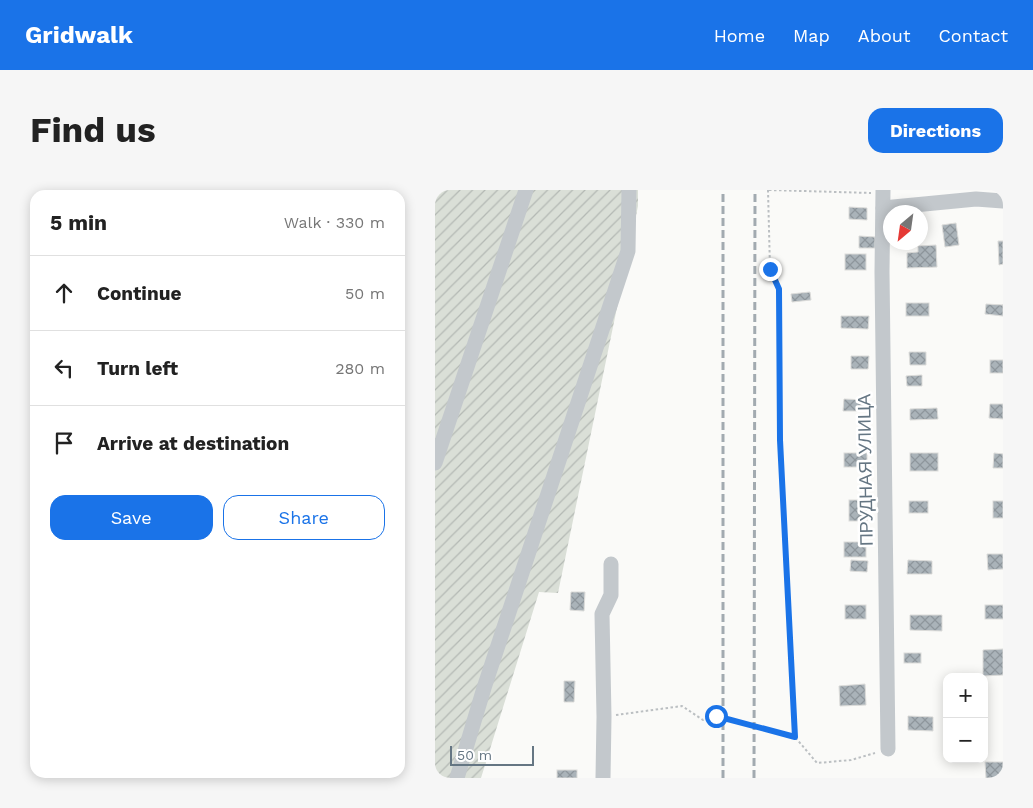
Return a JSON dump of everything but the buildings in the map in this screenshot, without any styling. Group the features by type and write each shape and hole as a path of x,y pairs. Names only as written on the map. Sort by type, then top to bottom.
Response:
{"street":[{"path":"435,462 526,190"},
{"path":"457,778 484,688 628,251 629,190"},
{"path":"883,197 1003,201"},
{"name":"ПРУДНАЯ УЛИЦА","path":"883,197 881,272 888,749"},
{"path":"603,778 602,614 611,595 611,564"}],"path":[{"path":"795,737 780,440 779,289 770,269 769,190 883,197"},
{"path":"604,716 683,706 703,720 716,716 795,737 817,763 851,760 888,749"}],"shaded area":[{"path":"435,190 638,190 638,206 558,593 539,592 481,778 435,778"}],"railway":[{"path":"723,190 723,778"},
{"path":"754,778 755,190"}],"route":[{"path":"716,716 795,737 780,440 779,289 770,269"}]}
